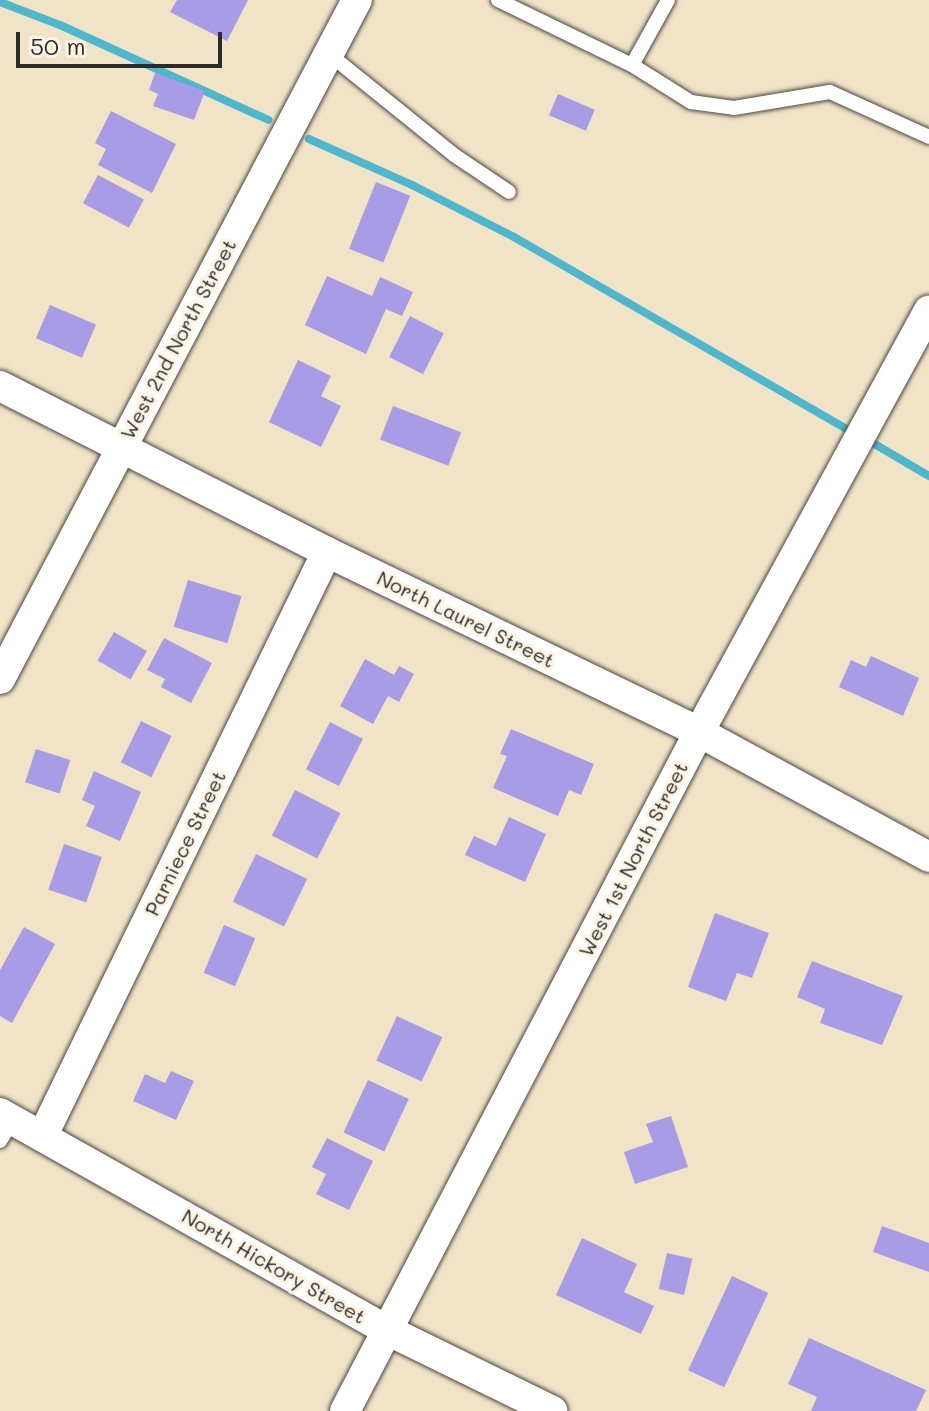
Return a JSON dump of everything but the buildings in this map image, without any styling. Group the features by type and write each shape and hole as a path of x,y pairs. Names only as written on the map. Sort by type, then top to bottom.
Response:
{"street":[{"name":"West 2nd North Street","path":"0,679 357,0"},
{"name":"West 1st North Street","path":"345,1411 699,732 929,311"},
{"name":"North Laurel Street","path":"0,386 327,552 699,732 929,857"},
{"name":"Parniece Street","path":"43,1135 327,552"},
{"name":"North Hickory Street","path":"4,1125 43,1135 389,1331 552,1411"}],"lane":[{"path":"498,0 632,65 691,102 734,108 830,92 929,137"},
{"path":"632,65 668,0"},
{"path":"329,54 454,155 509,192"}],"waterway":[{"path":"0,2 60,25 268,120"},
{"path":"309,139 414,186 514,237 854,433"},
{"path":"866,439 929,476"}]}
